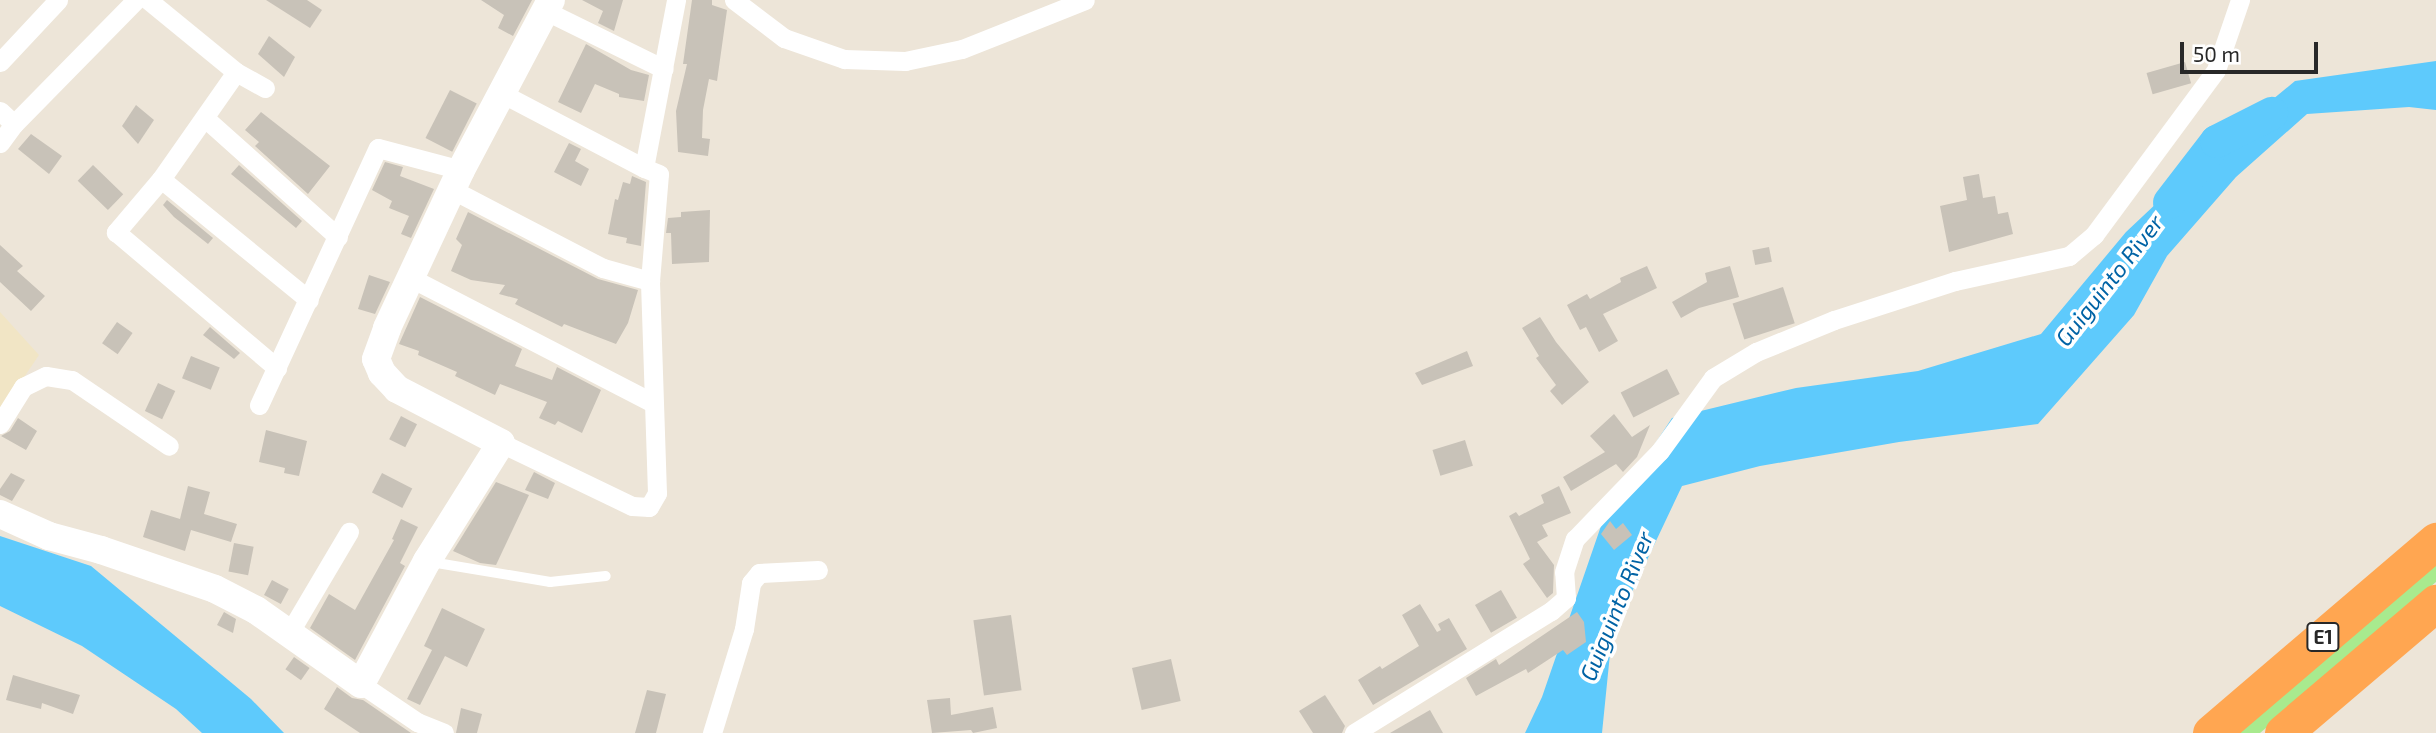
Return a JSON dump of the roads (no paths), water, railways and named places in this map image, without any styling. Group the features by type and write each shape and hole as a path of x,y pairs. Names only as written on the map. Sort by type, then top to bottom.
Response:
{"highway":[{"name":"E1","path":"2211,733 2436,541"},
{"name":"E1","path":"2283,733 2436,603"}],"street":[{"path":"0,62 58,0"},
{"path":"0,143 7,118 136,0"},
{"path":"644,168 676,0"},
{"path":"734,0 784,38 844,59 905,61 962,49 1085,0"},
{"path":"1354,733 1551,611 1566,598 1564,572 1575,539 1660,451 1713,378 1756,352 1834,320 1955,281 2069,256 2094,235 2216,70 2240,0"},
{"path":"156,2 236,72 265,88"},
{"path":"503,94 659,174 650,281 657,493 649,507 632,506 397,389 382,373 376,359 387,328 457,180 549,5 664,69"},
{"path":"236,72 162,179 116,232 277,368"},
{"path":"206,119 338,237"},
{"path":"259,405 378,148 457,180 603,268 650,281"},
{"path":"162,179 309,300"},
{"path":"411,278 653,403"},
{"path":"0,424 23,387 46,376 72,380 169,446"},
{"path":"361,684 426,561 501,443"},
{"path":"0,514 49,536 215,589 256,610 288,635 418,722 444,733"},
{"path":"288,635 349,532"},
{"path":"712,733 744,629 751,583 759,573 818,570"}],"lane":[{"path":"426,561 551,582 606,576"}],"water":[{"path":"2436,61 2436,110 2409,107 2307,114 2236,177 2167,256 2134,315 2038,424 1899,442 1760,466 1682,486 1612,634 1602,733 1525,733 1542,697 1601,526 1672,418 1796,388 1918,371 2041,334 2126,232 2227,137 2295,81"},
{"path":"0,536 91,566 251,699 284,733 202,733 176,709 82,646 0,606"}],"waterway":[{"name":"Guiguinto River","path":"2169,202 2216,141 2271,113"}]}
